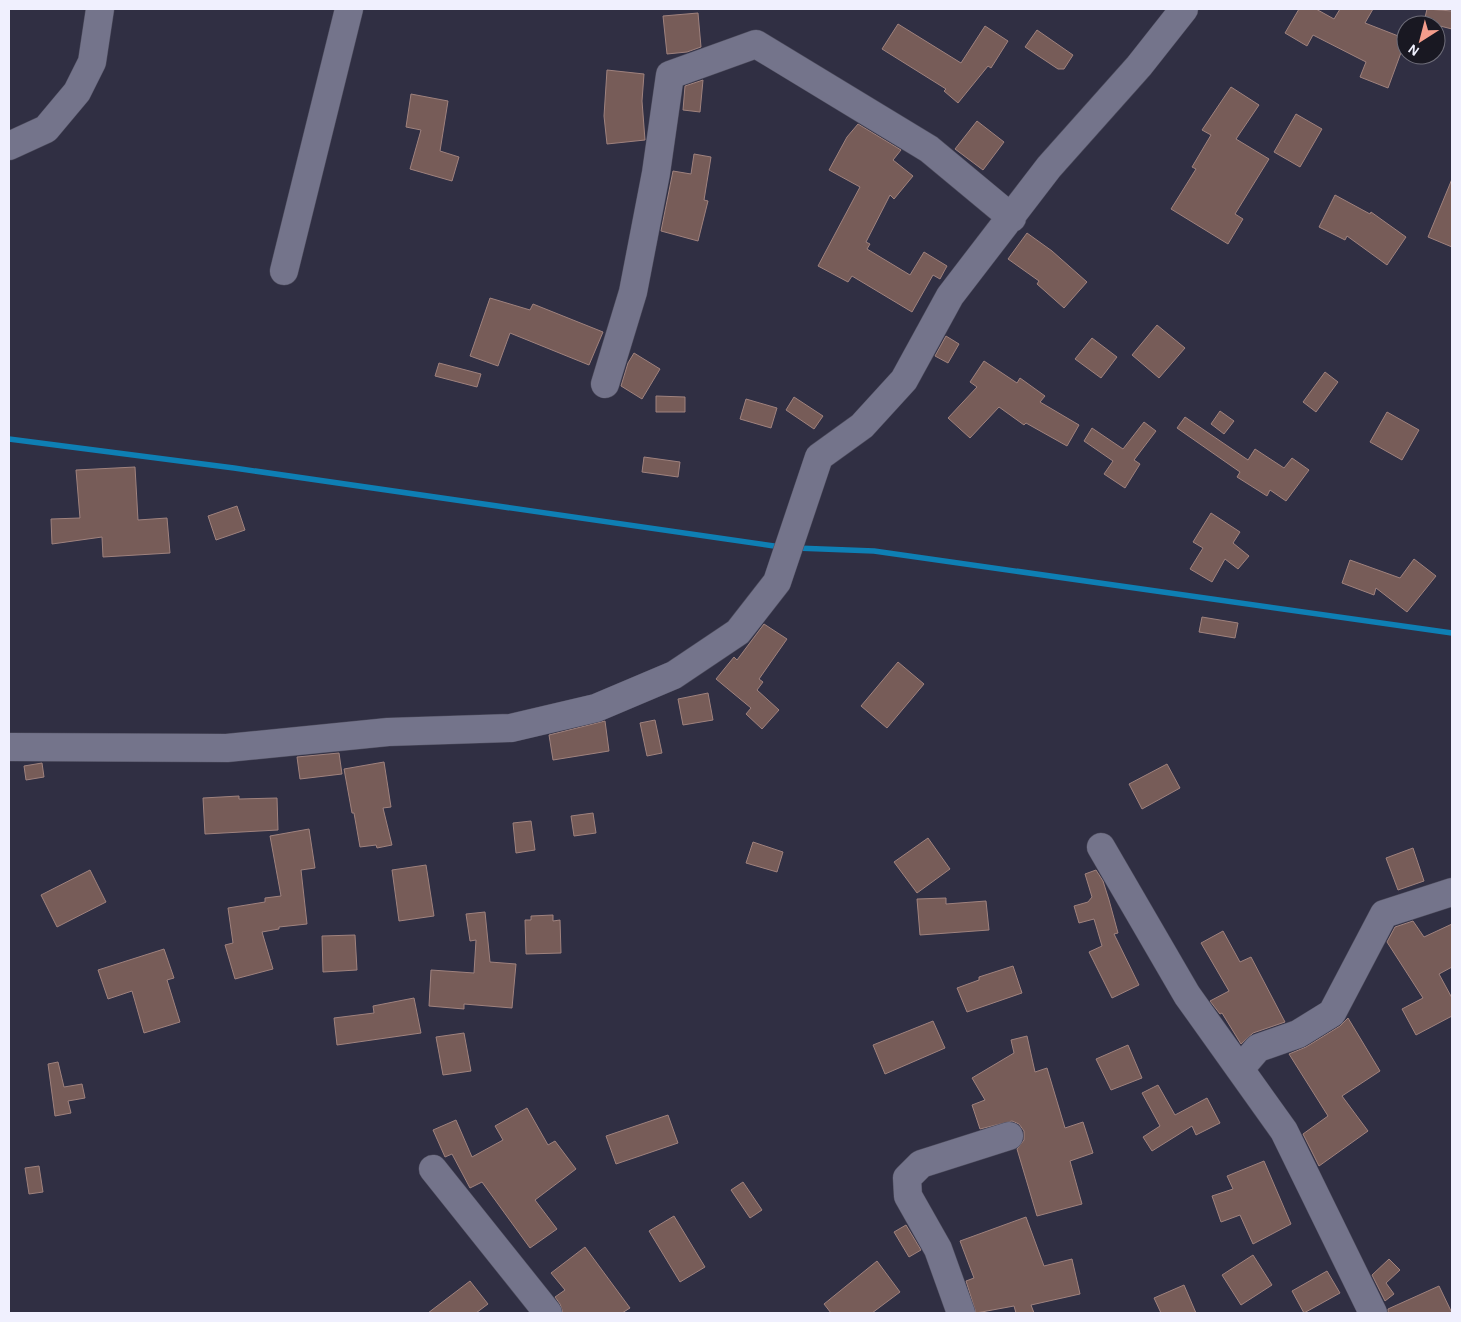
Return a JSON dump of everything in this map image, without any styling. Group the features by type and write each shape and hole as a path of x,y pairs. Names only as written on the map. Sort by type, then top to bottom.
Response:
{"street":[{"path":"9,146 46,129 77,92 92,62 100,9"},
{"path":"284,271 349,9"},
{"path":"9,747 227,748 388,732 511,728 596,708 674,675 738,632 777,582 819,457 862,426 904,380 950,296 1012,218 1049,167 1139,66 1184,9"},
{"path":"605,384 633,292 656,173 670,75 756,44 929,149 1012,218"},
{"path":"1101,847 1188,995 1284,1132 1363,1309"},
{"path":"1240,1069 1258,1048 1298,1034 1332,1013 1384,914 1452,892"},
{"path":"961,1313 938,1249 908,1196 907,1178 921,1164 1009,1136"},
{"path":"433,1169 548,1313"}],"building":[{"path":"1299,9 1316,9 1334,19 1340,9 1373,9 1365,23 1396,35 1396,65 1388,88 1360,77 1366,62 1313,35 1307,46 1285,33"},
{"path":"1427,9 1452,11 1452,29 1446,28 1446,15 1426,15"},
{"path":"698,13 701,47 687,52 667,54 663,16"},
{"path":"898,24 961,63 985,26 1008,41 991,68 988,66 958,103 944,91 946,89 882,49"},
{"path":"1037,30 1073,55 1064,69 1058,69 1025,47"},
{"path":"607,70 644,74 642,101 645,140 607,144 604,116"},
{"path":"703,80 700,112 683,110 685,86"},
{"path":"1231,87 1259,105 1236,139 1269,159 1235,214 1243,219 1228,244 1171,209 1196,169 1192,167 1211,135 1202,130"},
{"path":"411,94 448,101 440,151 459,157 452,181 410,169 421,130 406,127"},
{"path":"1296,114 1322,129 1300,167 1274,152"},
{"path":"977,121 1004,142 983,170 955,149"},
{"path":"858,124 901,150 893,160 913,176 894,199 890,195 866,242 870,244 867,249 910,275 924,252 947,266 940,279 933,275 912,312 852,276 848,282 818,266 860,187 829,170 847,137"},
{"path":"694,154 711,157 704,200 708,201 698,241 661,231 673,171 691,174"},
{"path":"1452,179 1452,247 1428,237"},
{"path":"1335,195 1370,214 1371,212 1406,237 1387,265 1347,236 1345,240 1319,227"},
{"path":"1027,233 1052,251 1087,282 1064,308 1037,284 1039,281 1008,259"},
{"path":"490,298 530,310 533,304 603,332 589,365 510,333 498,366 470,356"},
{"path":"1157,325 1185,348 1159,378 1132,355"},
{"path":"946,336 959,344 948,363 935,356"},
{"path":"1092,338 1117,357 1101,378 1075,359"},
{"path":"634,353 660,369 642,399 621,386 628,363"},
{"path":"984,361 1017,383 1020,378 1045,396 1040,402 1079,425 1067,446 1026,423 1024,425 999,407 970,438 948,418 977,387 970,382"},
{"path":"439,363 481,374 477,387 435,376"},
{"path":"1325,372 1338,382 1316,412 1303,402"},
{"path":"656,396 685,397 685,412 656,412"},
{"path":"794,397 823,416 814,429 786,410"},
{"path":"746,399 777,408 771,428 740,419"},
{"path":"1220,411 1234,421 1224,434 1211,424"},
{"path":"1387,412 1419,430 1402,460 1370,442"},
{"path":"1185,417 1248,460 1255,449 1284,468 1292,458 1309,470 1286,501 1270,490 1267,496 1237,477 1240,472 1177,428"},
{"path":"1144,422 1156,431 1134,460 1140,464 1125,488 1104,474 1113,461 1084,441 1092,428 1123,449"},
{"path":"644,457 680,462 678,477 642,472"},
{"path":"135,467 138,520 167,518 170,553 103,557 102,537 52,544 51,519 80,518 76,470"},
{"path":"237,506 245,530 216,540 208,516"},
{"path":"1211,513 1240,532 1233,543 1249,556 1238,569 1225,559 1212,582 1190,569 1203,548 1193,542"},
{"path":"1414,559 1436,576 1407,612 1376,588 1374,595 1342,583 1350,560 1400,578"},
{"path":"1202,617 1238,623 1235,638 1199,632"},
{"path":"764,624 787,639 759,679 763,682 757,690 779,710 762,729 746,714 751,708 716,679 734,657 737,660"},
{"path":"898,662 924,684 887,728 861,706"},
{"path":"708,693 713,720 683,725 678,699"},
{"path":"655,720 662,753 647,756 640,723"},
{"path":"605,721 609,751 553,760 549,735"},
{"path":"339,753 342,774 300,779 297,757"},
{"path":"384,762 391,807 383,808 392,845 377,848 376,845 360,847 344,769"},
{"path":"42,763 44,777 26,780 24,766"},
{"path":"1167,764 1180,788 1142,809 1129,784"},
{"path":"239,796 239,799 277,798 278,830 205,834 203,798"},
{"path":"593,813 596,833 574,836 571,816"},
{"path":"531,821 535,850 516,853 513,823"},
{"path":"309,829 315,868 301,870 307,924 279,927 279,929 262,932 273,969 235,979 225,945 233,943 228,908 265,902 265,898 281,896 270,836"},
{"path":"928,838 950,869 917,893 894,862"},
{"path":"753,842 783,852 777,872 746,863"},
{"path":"1413,848 1424,881 1398,890 1386,858"},
{"path":"426,865 434,916 399,921 392,870"},
{"path":"90,870 106,902 57,927 41,895"},
{"path":"1096,870 1103,881 1109,900 1118,933 1114,934 1139,985 1112,998 1089,952 1102,946 1094,919 1079,923 1074,906 1088,902 1092,897 1085,874"},
{"path":"946,898 946,904 986,901 989,930 920,935 917,899"},
{"path":"485,912 490,962 516,964 512,1008 464,1004 464,1009 429,1006 431,970 474,973 476,940 470,941 466,914"},
{"path":"553,915 553,921 560,920 561,953 526,954 525,920 531,920 531,916"},
{"path":"1413,921 1424,937 1452,924 1452,967 1439,974 1452,998 1452,1016 1416,1035 1402,1009 1423,998 1387,942 1395,927"},
{"path":"1223,931 1240,962 1251,957 1285,1022 1253,1033 1241,1044 1222,1013 1220,1014 1210,1001 1229,991 1201,943"},
{"path":"355,935 357,970 323,972 322,936"},
{"path":"164,949 174,978 167,980 180,1022 144,1033 132,991 108,999 98,970"},
{"path":"1013,966 1022,993 967,1012 957,988 979,980 979,977"},
{"path":"414,998 421,1033 337,1045 334,1018 374,1013 373,1006"},
{"path":"1348,1018 1380,1071 1342,1096 1368,1131 1319,1166 1303,1134 1328,1116 1289,1054 1306,1047 1340,1026"},
{"path":"933,1021 945,1048 885,1074 873,1045"},
{"path":"464,1033 471,1071 443,1075 436,1037"},
{"path":"1027,1036 1035,1072 1047,1068 1065,1128 1083,1122 1093,1153 1070,1161 1082,1204 1037,1216 1017,1149 1024,1140 1024,1131 1019,1124 1012,1121 980,1129 972,1105 985,1100 972,1078 1014,1053 1011,1040"},
{"path":"1128,1045 1142,1078 1111,1090 1096,1059"},
{"path":"58,1062 64,1087 82,1084 85,1098 68,1101 71,1113 55,1116 48,1064"},
{"path":"1158,1085 1175,1115 1207,1098 1220,1123 1196,1135 1192,1126 1152,1151 1143,1137 1160,1126 1142,1093"},
{"path":"527,1108 548,1145 555,1141 576,1169 535,1200 557,1229 530,1248 482,1182 470,1188 452,1154 445,1157 433,1130 456,1120 472,1157 503,1140 495,1126"},
{"path":"668,1115 678,1143 616,1164 606,1136"},
{"path":"1264,1161 1291,1224 1253,1244 1240,1215 1221,1222 1212,1196 1233,1189 1227,1176"},
{"path":"39,1166 43,1192 29,1194 25,1168"},
{"path":"743,1182 762,1210 750,1218 731,1190"},
{"path":"674,1216 705,1267 680,1282 649,1231"},
{"path":"1026,1217 1044,1266 1072,1259 1080,1294 1031,1305 1034,1313 1016,1313 1014,1306 976,1313 966,1281 974,1278 960,1241"},
{"path":"906,1225 921,1250 909,1257 894,1232"},
{"path":"585,1247 630,1308 622,1313 563,1313 555,1297 565,1290 551,1273"},
{"path":"1253,1255 1272,1285 1241,1305 1222,1275"},
{"path":"1389,1259 1400,1270 1386,1283 1394,1294 1385,1301 1372,1275"},
{"path":"877,1261 900,1292 872,1313 831,1313 824,1304"},
{"path":"1327,1271 1340,1293 1304,1313 1292,1291"},
{"path":"470,1281 488,1304 476,1313 428,1313"},
{"path":"1184,1285 1196,1313 1161,1313 1154,1298"},
{"path":"1439,1286 1452,1313 1388,1313 1388,1309"}],"waterway":[{"path":"9,439 234,468 781,547"},
{"path":"796,548 874,551 1452,633"}]}
